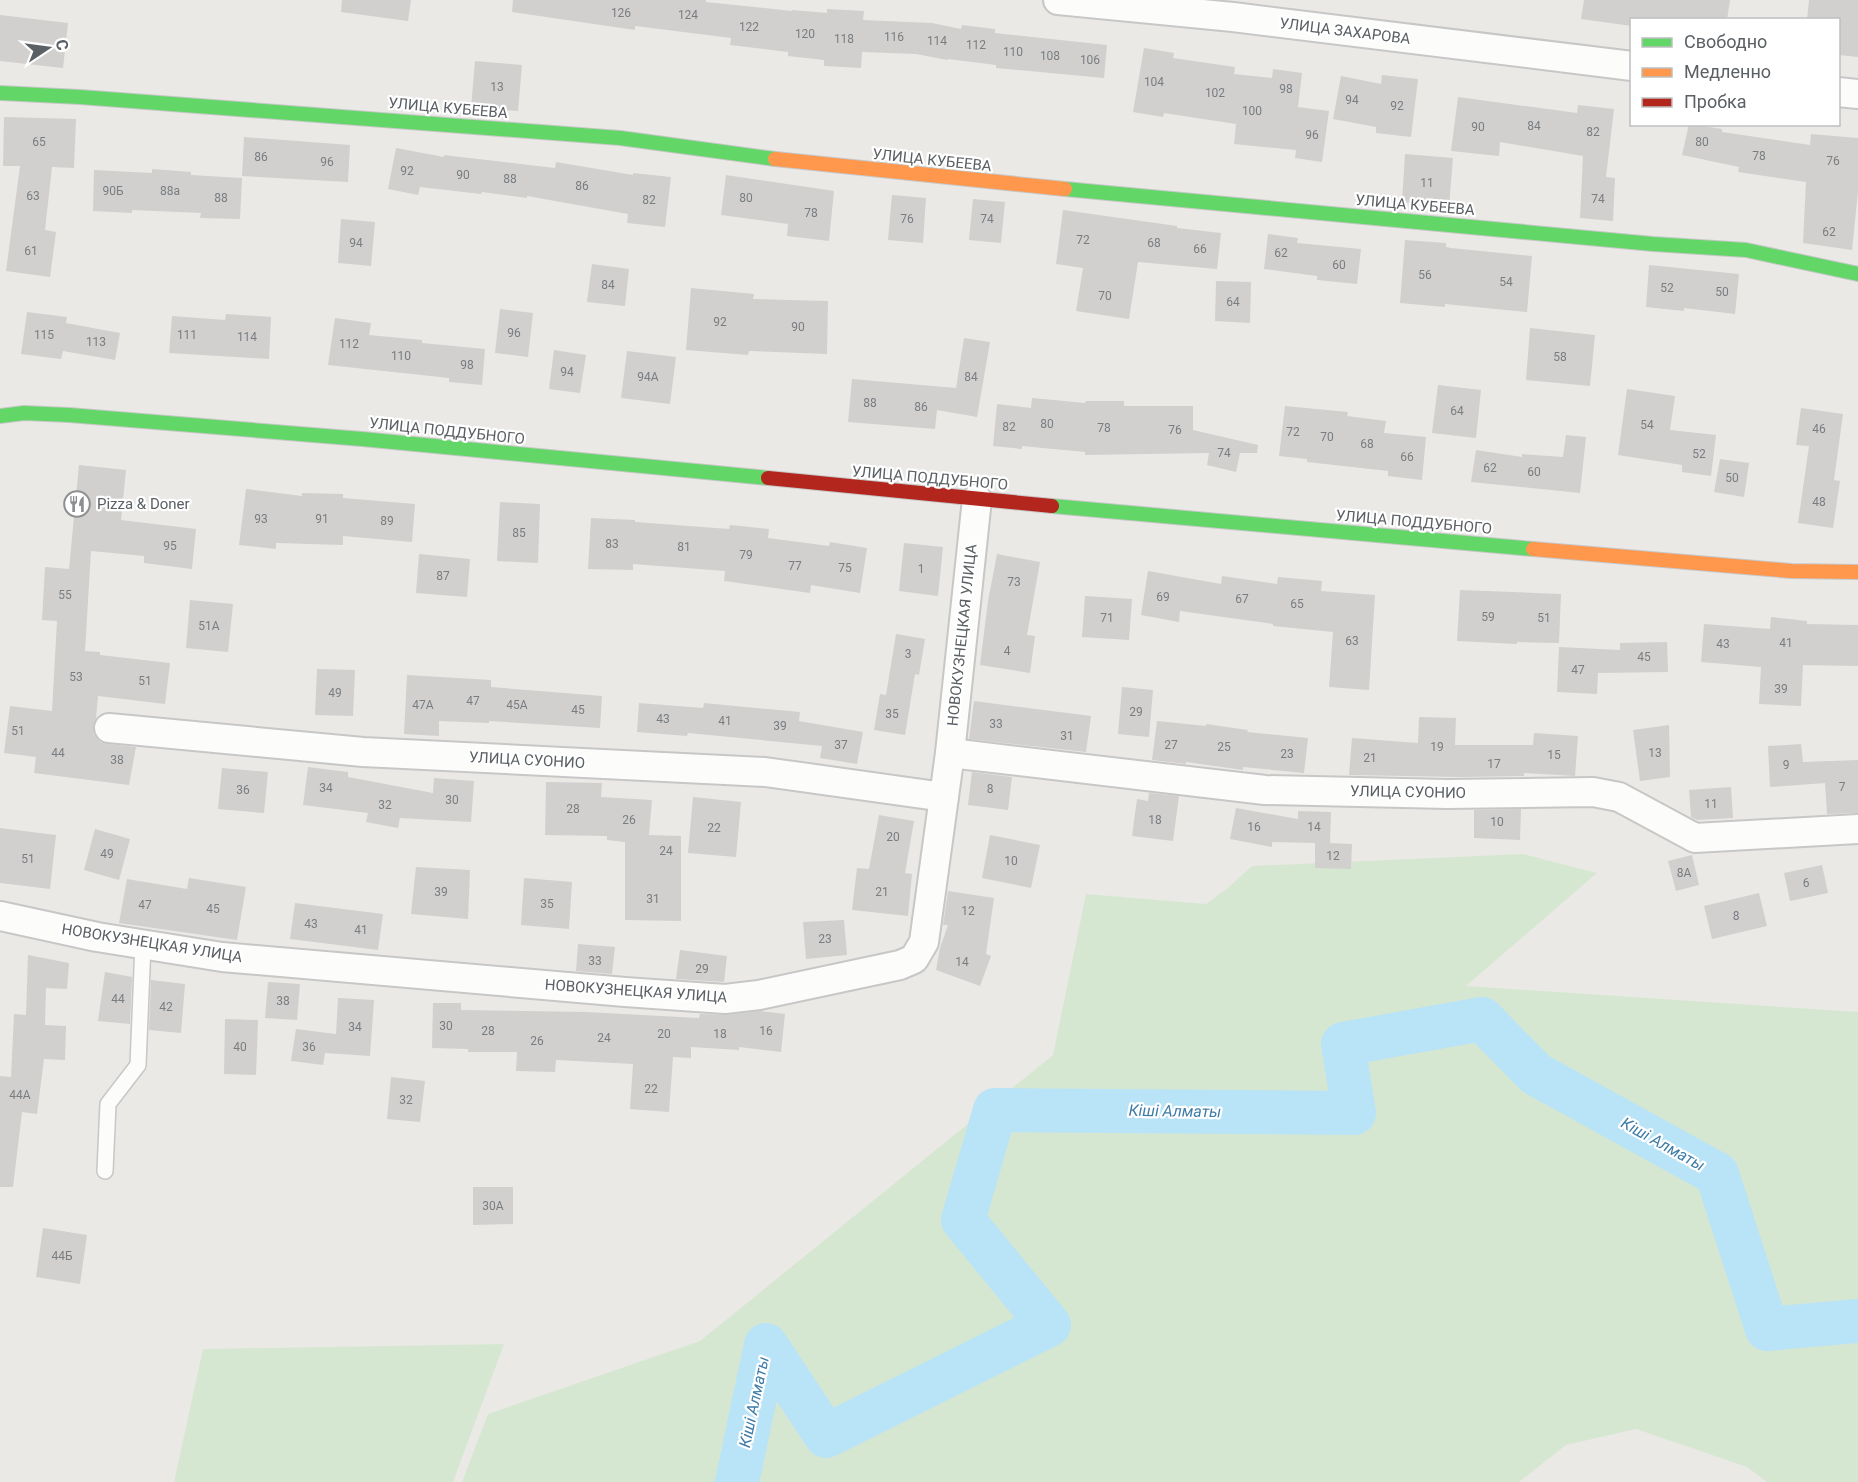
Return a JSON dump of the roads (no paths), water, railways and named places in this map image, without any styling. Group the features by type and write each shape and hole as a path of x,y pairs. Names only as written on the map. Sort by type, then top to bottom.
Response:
{"street":[{"name":"УЛИЦА ЗАХАРОВА","path":"1058,0 1234,9 1630,66"},
{"path":"1840,92 1858,94"},
{"name":"УЛИЦА КУБЕЕВА","path":"0,93 126,100 620,138 813,164 948,178 1653,244 1746,250 1858,274"},
{"name":"УЛИЦА ПОДДУБНОГО","path":"0,416 24,413 69,415 362,439 1266,526 1791,571 1858,572"},
{"name":"НОВОКУЗНЕЦКАЯ УЛИЦА","path":"0,916 97,937 222,957 725,999 900,965 914,959 924,942 950,753 977,499"},
{"name":"УЛИЦА СУОНИО","path":"109,728 363,752 765,772 944,797"},
{"name":"УЛИЦА СУОНИО","path":"950,753 1265,790 1447,794 1593,792 1619,797 1695,838 1858,829"}],"lane":[{"path":"105,1171 108,1104 138,1065 143,944"}],"waterway":[{"name":"Кіші Алматы","path":"737,1482 766,1345 826,1436 1049,1325 963,1220 995,1110 1354,1113 1343,1044 1482,1019 1536,1074 1717,1174 1767,1329 1858,1321"}],"place":[{"name":"Pizza & Doner","path":"77,504"}]}
